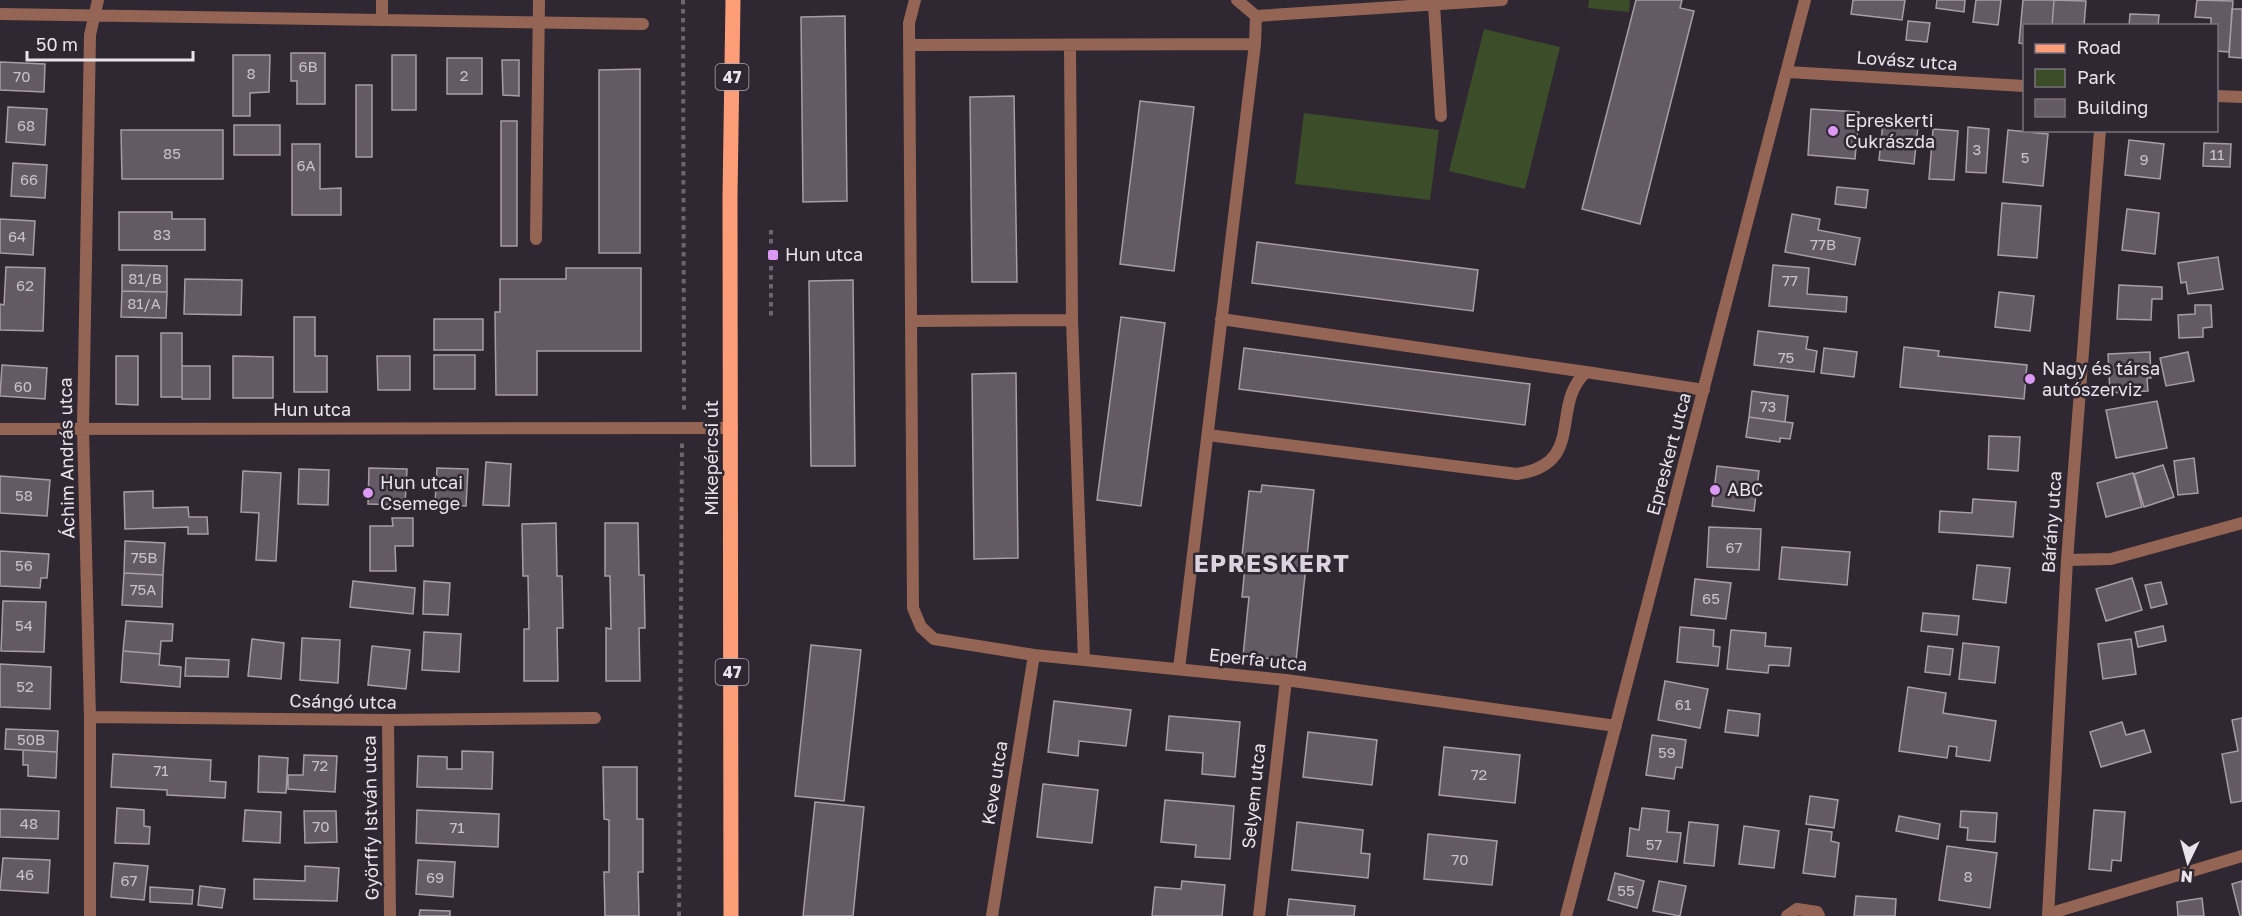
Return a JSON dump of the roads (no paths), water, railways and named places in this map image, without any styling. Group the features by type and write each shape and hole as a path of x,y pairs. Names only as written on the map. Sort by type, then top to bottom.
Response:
{"main road":[{"name":"Mikepércsi út","path":"731,916 730,196 733,0"}],"street":[{"name":"Áchim András utca","path":"90,916 90,717 83,428 90,35 98,0"},
{"path":"382,0 382,20"},
{"path":"536,239 539,0"},
{"path":"915,0 909,23 911,321 1072,320"},
{"path":"1237,0 1256,16 1502,0"},
{"name":"Epreskert utca","path":"1566,916 1806,0"},
{"path":"1434,4 1441,116"},
{"path":"0,14 643,24"},
{"path":"1179,669 1256,44 1256,16"},
{"path":"909,45 1256,44"},
{"path":"1070,46 1072,320 1084,660"},
{"name":"Lovász utca","path":"1788,72 2023,86"},
{"path":"2218,96 2242,97"},
{"name":"Bárány utca","path":"2048,915 2067,560 2100,132"},
{"path":"1221,319 1704,390"},
{"name":"Eperfa utca","path":"911,321 913,608 921,627 934,639 1034,655 1286,680 1616,726"},
{"path":"1208,435 1517,474 1535,471 1550,463 1560,451 1574,383 1586,372"},
{"name":"Hun utca","path":"0,429 732,428"},
{"path":"2067,560 2111,559 2242,523"},
{"name":"Keve utca","path":"992,916 1034,655"},
{"name":"Selyem utca","path":"1259,916 1286,680"},
{"name":"Csángó utca","path":"90,717 388,720 595,718"},
{"name":"Györffy István utca","path":"388,720 390,916"},
{"path":"2048,915 2242,856"},
{"path":"1787,916 1797,909 1817,912 1819,916"}],"place":[{"name":"Epreskerti Cukrászda","path":"1833,131"},
{"name":"Hun utca","path":"773,255"},
{"name":"Nagy és társa autószerviz","path":"2030,379"},
{"name":"ABC","path":"1715,490"},
{"name":"Hun utcai Csemege","path":"368,493"}],"district":[{"name":"EPRESKERT","path":"1272,564"}]}
